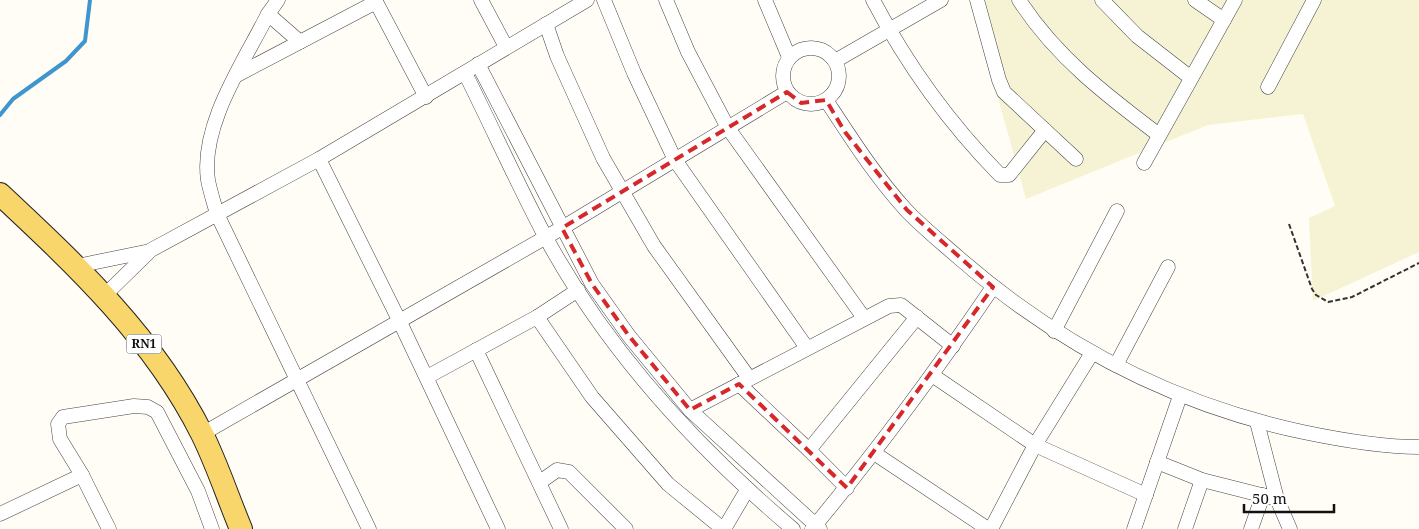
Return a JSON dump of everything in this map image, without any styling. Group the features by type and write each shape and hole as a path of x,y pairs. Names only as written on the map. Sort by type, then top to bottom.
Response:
{"main road":[{"name":"RN1","path":"0,194 78,266 105,295 167,376 202,434 241,529"}],"street":[{"path":"278,0 268,14 237,75 212,130 208,155 208,179 217,214 369,529"},
{"path":"480,0 506,48"},
{"path":"78,266 151,250 319,159 587,0"},
{"path":"604,0 634,73 675,160 807,348"},
{"path":"666,0 688,52 728,128 864,318"},
{"path":"765,0 789,57"},
{"path":"873,0 888,30 933,99 966,139 1000,175 1009,174 1045,130"},
{"path":"835,61 940,0"},
{"path":"977,0 1001,86 1008,97 1076,160"},
{"path":"1019,0 1043,34 1073,67 1103,93 1159,135"},
{"path":"1102,0 1142,41 1191,78"},
{"path":"1195,0 1224,20"},
{"path":"1144,163 1235,0"},
{"path":"1268,87 1314,0"},
{"path":"237,75 375,1 426,97"},
{"path":"268,14 300,42"},
{"path":"546,24 557,56 603,158 654,246 698,303 744,381 847,488"},
{"path":"806,47 815,47 824,50 835,61 839,72 839,80 832,94 826,100 818,103 801,103 788,92 782,74 789,57 806,47"},
{"path":"478,64 592,284 618,321 659,375 690,410 816,528 932,375 993,287"},
{"path":"465,73 546,237 578,290 650,387 680,422 747,490 793,529"},
{"path":"202,434 297,382 399,320 562,228 788,92"},
{"path":"826,100 851,140 907,210 993,287 1054,331 1092,353 1180,396 1257,422 1343,440 1419,447"},
{"path":"319,159 399,320 498,529"},
{"path":"1054,331 1117,211"},
{"path":"105,295 151,250"},
{"path":"1116,365 1168,267"},
{"path":"426,377 537,317 578,290"},
{"path":"690,410 882,308 897,305 917,317 953,346"},
{"path":"537,317 592,397 668,484 723,529 747,490"},
{"path":"809,450 917,317"},
{"path":"476,350 561,529"},
{"path":"874,453 990,529 1035,445 1092,353"},
{"path":"932,375 1035,445 1146,495"},
{"path":"1134,529 1180,396"},
{"path":"109,529 82,475 60,439 58,431 60,420 63,417 134,406 153,408 157,412 180,452 198,491 212,529"},
{"path":"1257,422 1277,499 1290,529"},
{"path":"1157,462 1202,480 1277,499"},
{"path":"540,482 553,472 569,472 626,529"},
{"path":"0,514 82,475"},
{"path":"1185,529 1202,480"},
{"path":"1251,529 1263,495"}],"path":[{"path":"1289,224 1312,289 1316,295 1328,302 1352,297 1419,263"}],"highlighted area":[{"path":"787,92 801,103 826,100 845,132 907,210 993,287 847,488 739,384 690,410 629,336 592,284 562,228"}],"shaded area":[{"path":"984,0 1419,0 1419,252 1313,301 1309,218 1335,206 1303,114 1208,125 1026,199 973,7"}],"waterway":[{"path":"0,115 13,99 66,61 85,41 90,0"}]}
